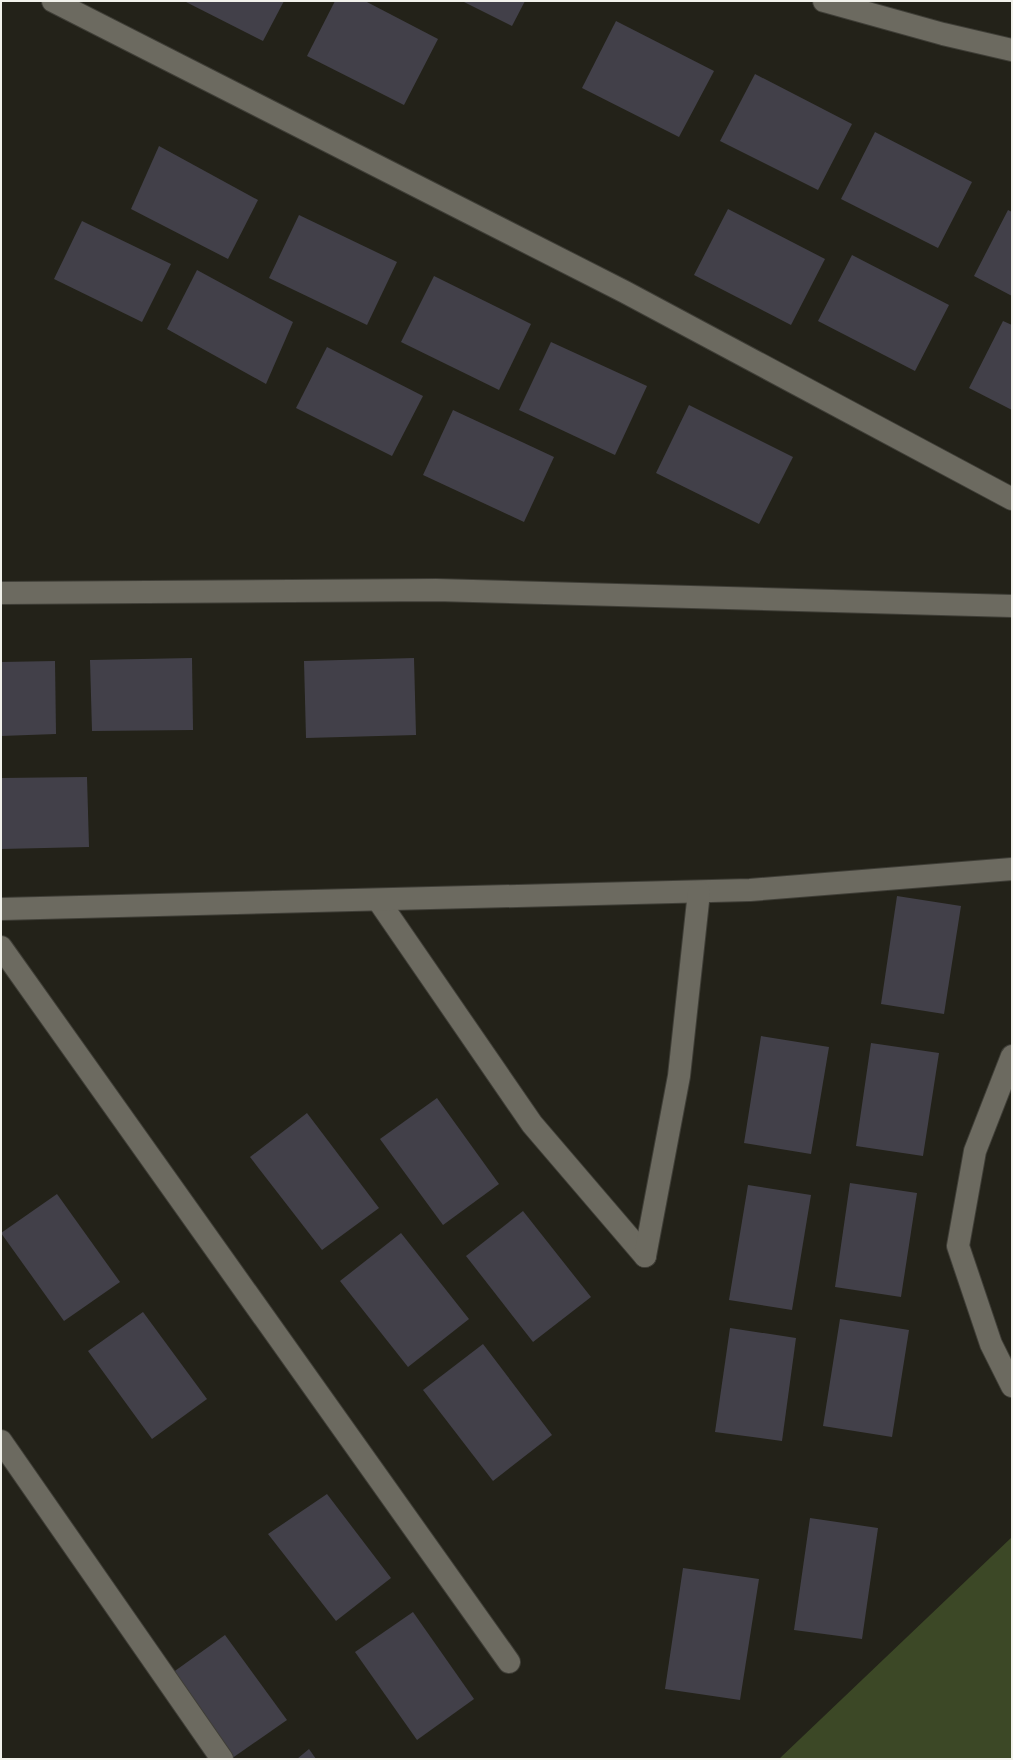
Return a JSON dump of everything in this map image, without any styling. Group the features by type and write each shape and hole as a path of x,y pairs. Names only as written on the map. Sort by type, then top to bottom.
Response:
{"street":[{"path":"53,1 625,292 1012,499"},
{"path":"824,1 943,34 1012,50"},
{"path":"1,593 436,590 1012,606"},
{"path":"1,909 750,890 1012,869"},
{"path":"378,900 532,1124 645,1256 679,1076 699,892"},
{"path":"1,947 509,1662"},
{"path":"1012,1056 974,1151 958,1246 992,1344 1012,1386"},
{"path":"1,1441 222,1759"}],"green space":[{"path":"1012,1537 1012,1759 779,1759"}],"building":[{"path":"184,1 284,1 263,41"},
{"path":"335,1 365,1 438,39 404,105 307,56"},
{"path":"462,1 525,1 512,26"},
{"path":"616,21 714,71 679,137 582,88"},
{"path":"755,74 852,124 818,190 720,141"},
{"path":"875,132 972,182 938,248 841,199"},
{"path":"159,146 258,200 228,259 131,209"},
{"path":"728,209 825,259 791,325 694,275"},
{"path":"1008,210 1012,212 1012,296 974,276"},
{"path":"299,215 397,262 367,325 269,278"},
{"path":"82,221 171,264 142,322 54,279"},
{"path":"852,255 949,305 915,371 818,321"},
{"path":"197,270 293,322 266,384 167,329"},
{"path":"434,276 531,324 499,390 401,342"},
{"path":"1003,321 1012,325 1012,410 969,388"},
{"path":"551,342 647,386 615,455 519,410"},
{"path":"327,347 423,396 392,456 296,408"},
{"path":"689,405 793,457 759,524 656,473"},
{"path":"453,410 554,457 524,522 423,475"},
{"path":"192,658 193,730 92,731 90,660"},
{"path":"414,658 416,735 306,738 304,661"},
{"path":"55,661 56,734 1,736 1,662"},
{"path":"87,777 89,847 1,849 1,778"},
{"path":"897,896 961,906 944,1014 881,1004"},
{"path":"761,1036 829,1047 811,1154 744,1143"},
{"path":"871,1043 939,1053 923,1156 856,1146"},
{"path":"437,1098 499,1184 443,1225 380,1139"},
{"path":"307,1113 379,1208 322,1250 250,1157"},
{"path":"850,1183 917,1193 901,1297 835,1287"},
{"path":"748,1185 811,1195 792,1310 729,1300"},
{"path":"57,1194 120,1282 64,1321 1,1233"},
{"path":"523,1211 591,1297 533,1342 466,1256"},
{"path":"401,1233 469,1319 408,1367 340,1281"},
{"path":"143,1312 207,1399 152,1439 88,1351"},
{"path":"840,1319 909,1330 892,1437 823,1426"},
{"path":"730,1328 796,1338 782,1441 715,1432"},
{"path":"483,1344 552,1435 493,1481 423,1390"},
{"path":"327,1494 391,1578 336,1621 268,1534"},
{"path":"810,1518 878,1528 862,1639 794,1630"},
{"path":"683,1568 759,1579 740,1700 665,1689"},
{"path":"413,1612 474,1699 417,1740 355,1652"},
{"path":"225,1635 287,1720 231,1759 172,1673"},
{"path":"309,1749 316,1759 297,1759"}]}
